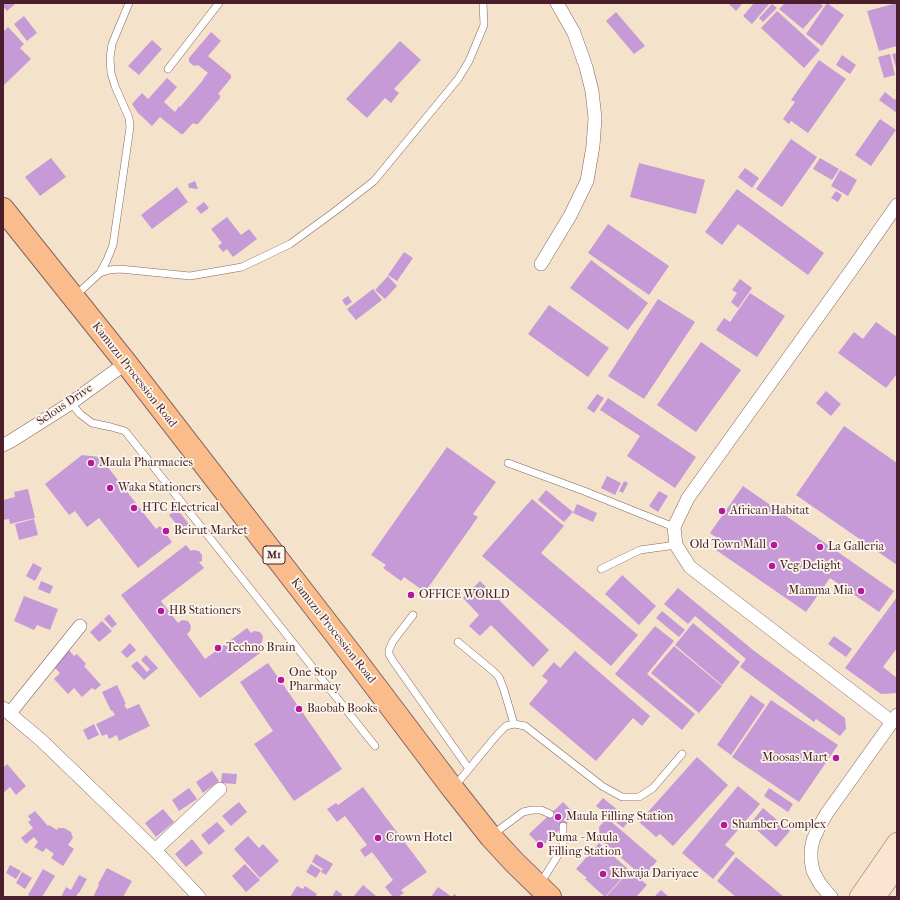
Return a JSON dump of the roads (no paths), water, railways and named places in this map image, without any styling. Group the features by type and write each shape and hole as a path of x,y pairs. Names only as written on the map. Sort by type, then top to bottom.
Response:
{"highway":[{"name":"Kamuzu Procession Road","path":"3,209 126,363 491,837 544,892"}],"main road":[{"path":"867,896 897,842"},
{"path":"867,896 897,867"}],"street":[{"path":"540,264 570,216 587,181 593,146 595,118 592,92 586,66 574,33 556,3"},
{"path":"831,897 820,884 813,871 810,860 813,840 827,813 895,718 690,567 676,545 674,527 688,498 897,205"},
{"name":"Selous Drive","path":"3,444 71,403 126,363"},
{"path":"80,626 6,711 41,740 155,850 199,897"},
{"path":"155,850 220,789"}],"lane":[{"path":"73,298 100,273 113,245 130,127 129,118 111,73 110,58 112,44 129,3"},
{"path":"168,69 219,3"},
{"path":"100,273 120,269 190,276 242,267 290,244 374,181 458,79 469,61 484,25 483,3"},
{"path":"71,403 80,414 92,423 125,431 376,746"},
{"path":"508,464 584,490 674,527"},
{"path":"601,569 640,550 676,545"},
{"path":"413,615 393,640 389,650 390,654 393,661 469,769"},
{"path":"458,642 493,671 499,678 514,724"},
{"path":"453,789 497,735 506,726 514,724 525,726 602,786 622,797 639,797 653,788 682,754"},
{"path":"491,837 523,812 541,810 550,814"},
{"path":"544,892 563,847 563,826"}],"place":[{"name":"Maula Pharmacies","path":"91,463"},
{"name":"Waka Stationers","path":"110,488"},
{"name":"HTC Electrical","path":"134,508"},
{"name":"African Habitat","path":"722,511"},
{"name":"Beirut Market","path":"166,531"},
{"name":"Old Town Mall","path":"774,545"},
{"name":"La Galleria","path":"820,547"},
{"name":"Veg Delight","path":"772,566"},
{"name":"Mamma Mia","path":"861,591"},
{"name":"OFFICE WORLD","path":"411,595"},
{"name":"HB Stationers","path":"161,611"},
{"name":"Techno Brain","path":"218,648"},
{"name":"One Stop Pharmacy","path":"281,680"},
{"name":"Baobab Books","path":"299,709"},
{"name":"Moosas Mart","path":"836,758"},
{"name":"Maula Filling Station","path":"558,817"},
{"name":"Shamber Complex","path":"724,825"},
{"name":"Crown Hotel","path":"378,838"},
{"name":"Puma - Maula Filling Station","path":"540,845"},
{"name":"Khwaja Dariyaee","path":"603,874"}]}
